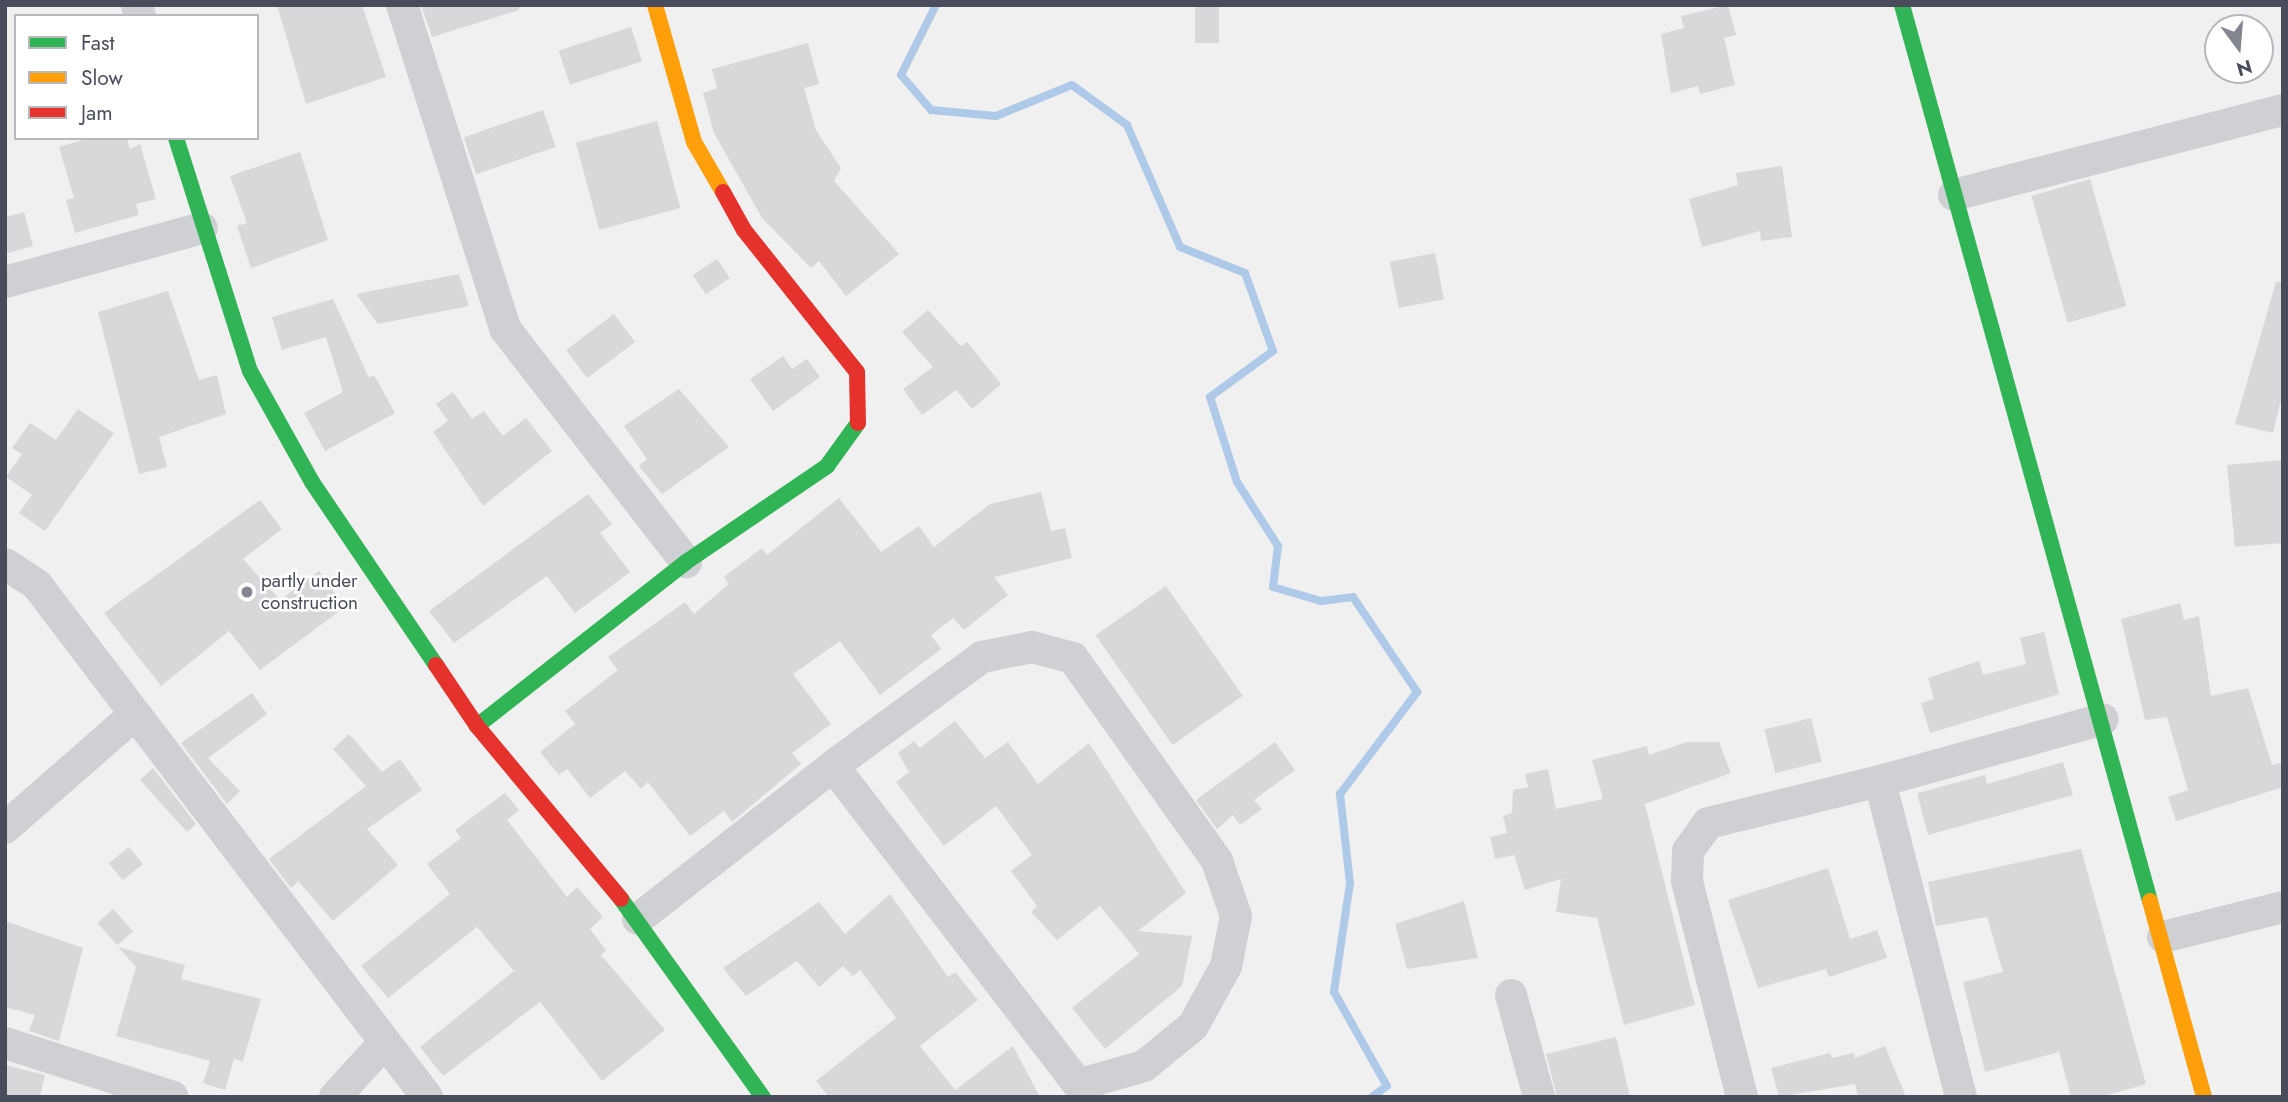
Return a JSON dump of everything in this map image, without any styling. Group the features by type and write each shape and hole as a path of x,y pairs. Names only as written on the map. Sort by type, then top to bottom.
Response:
{"street":[{"path":"401,5 506,330 685,562"},
{"path":"477,726 685,562 827,466 862,416 857,372 744,230 694,142 655,5"},
{"path":"1905,6 1954,195 2163,937 2204,1097"},
{"path":"1954,195 2283,110"},
{"path":"177,140 202,228 250,371 312,482 477,726 638,919 763,1097"},
{"path":"5,282 202,228"},
{"path":"5,565 37,585 383,1044 427,1097"},
{"path":"638,919 833,766 982,657 1032,647 1073,658 1217,861 1236,916 1226,966 1193,1026 1144,1066 1084,1090 833,766"},
{"path":"5,828 134,715"},
{"path":"1742,1097 1687,881 1688,851 1708,823 1880,781 2103,719"},
{"path":"1880,781 1961,1097"},
{"path":"2163,937 2283,907"},
{"path":"1511,995 1539,1097"},
{"path":"5,1043 173,1097"},
{"path":"335,1097 383,1044"}],"building":[{"path":"277,5 362,5 386,77 306,104"},
{"path":"421,5 519,5 519,10 432,37"},
{"path":"1195,5 1219,5 1219,43 1195,43"},
{"path":"1728,5 1736,35 1724,38 1735,85 1700,94 1698,86 1671,93 1661,34 1684,28 1681,16"},
{"path":"631,27 642,61 570,85 559,50"},
{"path":"808,43 819,84 804,88 816,130 841,168 834,181 899,254 846,296 819,261 811,268 762,218 714,133 703,93 717,88 712,69"},
{"path":"543,110 556,147 476,174 464,137"},
{"path":"657,121 680,208 599,230 576,143"},
{"path":"82,140 128,140 130,149 140,144 156,199 136,204 139,215 75,233 66,200 74,198 59,147"},
{"path":"300,152 328,240 251,268 237,226 247,223 230,176"},
{"path":"1782,166 1792,237 1761,241 1760,231 1702,247 1689,199 1738,185 1736,173"},
{"path":"2090,179 2126,306 2068,323 2031,196"},
{"path":"24,212 33,246 5,254 5,217"},
{"path":"1435,253 1444,299 1399,308 1390,262"},
{"path":"717,259 730,278 706,294 693,275"},
{"path":"459,274 469,306 378,324 356,294"},
{"path":"2276,282 2283,282 2283,392 2273,433 2235,424"},
{"path":"168,291 199,380 217,375 226,414 159,437 167,467 139,474 98,312"},
{"path":"333,299 369,378 374,375 395,413 325,451 304,413 343,392 326,337 282,350 272,317"},
{"path":"928,310 961,346 967,342 1001,384 972,409 956,390 922,415 903,389 933,367 902,332"},
{"path":"614,314 635,342 587,378 566,350"},
{"path":"783,356 792,369 807,359 820,377 773,411 750,379"},
{"path":"679,389 729,447 662,494 639,466 647,459 624,426"},
{"path":"453,392 472,419 484,411 503,436 526,418 552,451 483,506 433,432 448,421 436,404"},
{"path":"78,409 114,433 45,531 19,513 32,495 6,477 22,454 12,448 30,423 56,440"},
{"path":"2283,460 2283,543 2235,547 2227,465"},
{"path":"1041,492 1051,531 1065,528 1072,558 994,577 1008,595 964,630 953,618 931,635 941,649 880,695 840,641 793,674 831,724 792,753 801,764 732,822 724,811 690,836 648,782 641,789 625,771 590,798 567,769 559,775 540,752 575,724 565,711 618,670 608,657 685,602 694,614 729,584 724,577 762,548 767,555 839,498 881,552 919,526 934,547 990,504"},
{"path":"588,494 612,524 600,533 630,572 575,613 547,576 454,643 429,611"},
{"path":"260,500 282,529 243,559 280,600 319,571 345,607 260,670 229,631 161,686 104,613"},
{"path":"1166,586 1243,696 1172,745 1096,635"},
{"path":"2180,603 2184,620 2199,616 2211,696 2248,688 2272,765 2283,762 2283,787 2176,821 2168,797 2188,790 2167,717 2145,720 2121,619"},
{"path":"2044,632 2059,694 1930,733 1921,703 1934,699 1928,678 1979,661 1983,675 2026,664 2020,638"},
{"path":"252,693 267,714 208,758 240,791 227,804 181,743"},
{"path":"1811,718 1822,762 1775,773 1764,730"},
{"path":"955,721 985,758 1008,742 1038,784 1089,743 1186,893 1138,931 1192,936 1182,986 1105,1049 1072,1008 1139,954 1100,906 1057,940 1031,912 1037,906 1011,871 1032,855 996,806 944,846 896,782 909,772 898,753 914,741 920,748"},
{"path":"349,734 382,772 400,759 422,790 367,829 398,865 333,921 298,881 291,888 269,859 366,786 333,749"},
{"path":"1275,742 1295,770 1254,800 1262,809 1240,825 1233,815 1217,829 1196,800"},
{"path":"1687,742 1719,742 1731,773 1645,804 1695,1005 1624,1025 1597,918 1556,912 1561,879 1525,890 1514,855 1495,859 1490,837 1507,833 1503,816 1512,813 1513,790 1528,787 1525,774 1548,769 1556,809 1603,799 1592,760 1647,746 1649,755"},
{"path":"2063,762 2073,795 1928,835 1917,793 1985,775 1987,784"},
{"path":"153,768 196,824 187,832 140,780"},
{"path":"505,793 519,810 507,820 567,897 577,887 603,917 590,929 606,950 601,955 665,1030 602,1081 540,1002 443,1076 420,1047 514,971 477,927 388,998 361,966 450,894 427,864 461,838 455,830"},
{"path":"129,847 143,864 123,880 109,863"},
{"path":"2081,849 2146,1084 2101,1097 2071,1097 2059,1052 1985,1072 1963,982 2003,972 1987,917 1936,926 1928,882"},
{"path":"1828,868 1850,939 1877,930 1887,958 1829,977 1826,969 1758,988 1728,900"},
{"path":"890,894 948,977 955,972 978,1000 920,1046 955,1090 1013,1046 1040,1097 829,1097 816,1081 896,1018 860,970 853,976 843,966 819,987 797,961 746,996 723,968 819,902 845,934"},
{"path":"1464,901 1478,958 1407,969 1395,924"},
{"path":"113,909 133,931 117,945 97,923"},
{"path":"5,921 83,948 59,1041 29,1031 35,1015 5,1007"},
{"path":"118,947 185,965 181,979 261,999 243,1061 234,1059 225,1090 203,1083 210,1061 116,1036 136,967"},
{"path":"1616,1037 1630,1097 1557,1097 1546,1054"},
{"path":"1885,1046 1906,1097 1858,1097 1855,1084 1779,1097 1771,1068 1830,1053 1832,1058 1854,1053 1855,1058"},
{"path":"5,1065 45,1075 40,1097 5,1097"}],"waterway":[{"path":"936,5 901,75 931,110 996,116 1072,85 1127,125 1180,247 1245,273 1273,351 1210,397 1237,482 1278,546 1273,587 1321,601 1353,597 1417,692 1340,794 1350,883 1334,992 1387,1086 1372,1097"}],"traffic: fast":[{"path":"1902,5 2150,901"},
{"path":"177,140 250,371 312,482 436,665"},
{"path":"477,726 686,562 827,466 858,423"},
{"path":"621,899 763,1097"}],"traffic: slow":[{"path":"655,5 694,142 723,192"},
{"path":"2150,901 2204,1097"}],"traffic: jam":[{"path":"723,192 744,230 857,372 858,423"},
{"path":"436,665 477,726 621,899"}],"place":[{"name":"partly under construction","path":"247,592"}]}
